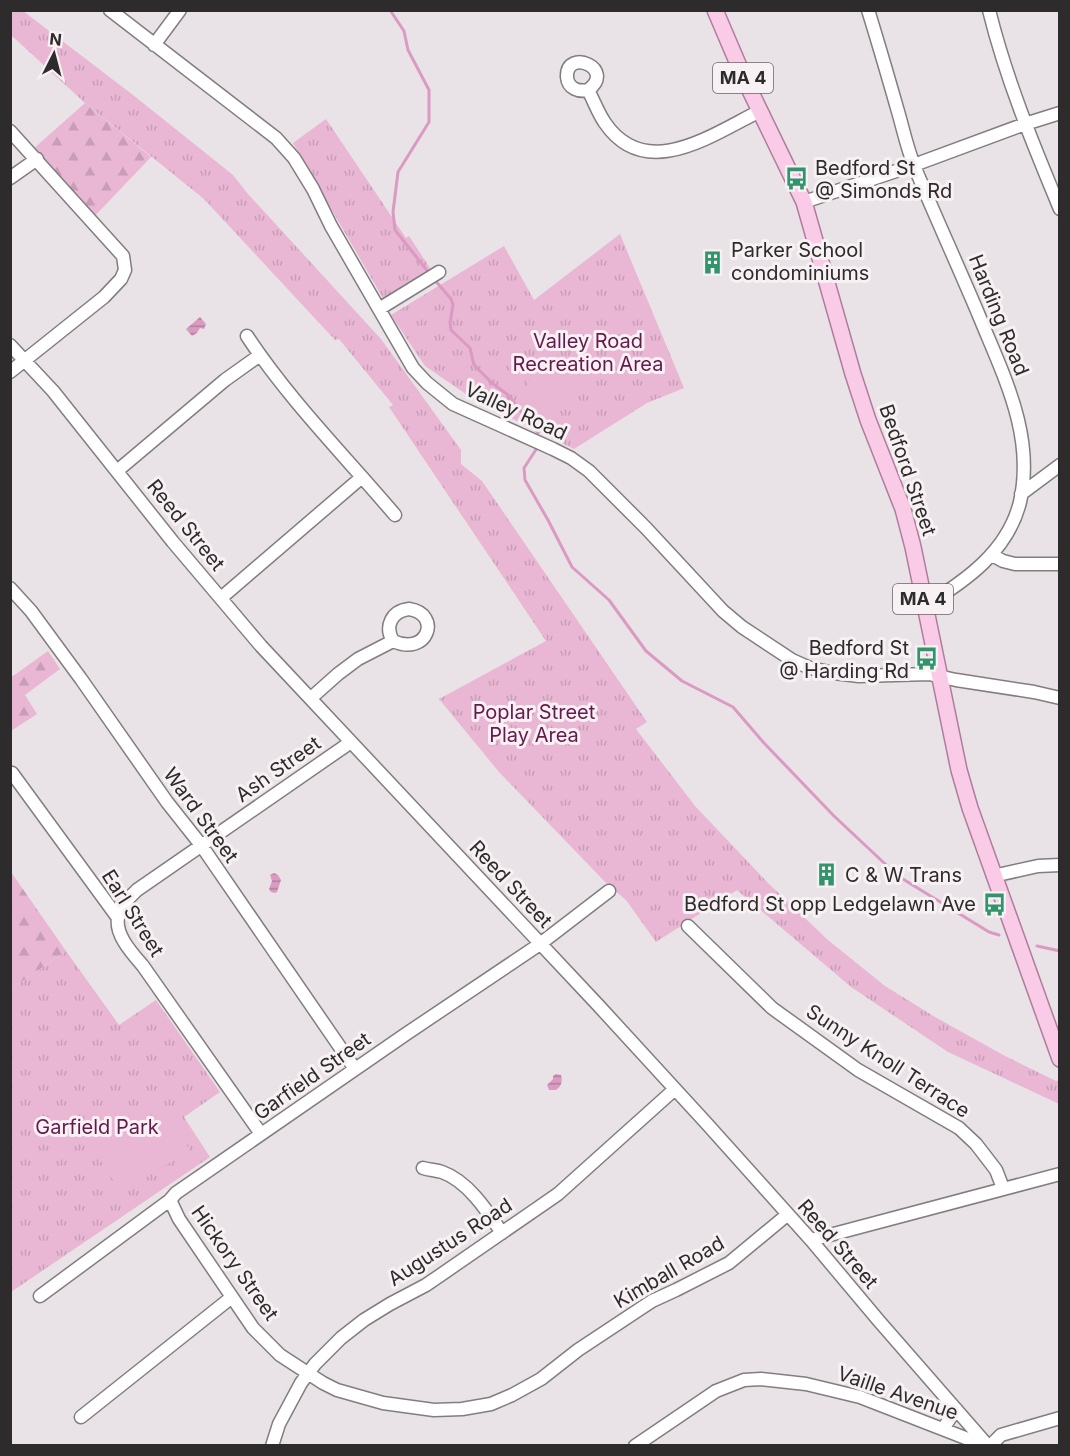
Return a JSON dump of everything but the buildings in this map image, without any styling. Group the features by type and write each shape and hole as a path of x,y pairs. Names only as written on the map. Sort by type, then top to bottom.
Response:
{"main road":[{"name":"Bedford Street","path":"715,10 736,62 804,202 853,374 868,420 903,509 913,547 959,770 972,816 1059,1059"}],"street":[{"name":"Valley Road","path":"110,10 276,138 294,158 412,368 453,404 541,443 571,458 589,471 742,627 780,653 810,668 859,676 938,675 1059,698"},
{"path":"154,45 180,10"},
{"name":"Harding Road","path":"868,10 914,165 1004,375 1017,413 1024,453 1025,474 1020,503 1010,529 992,555 968,577 924,606"},
{"path":"989,10 1014,95 1059,209"},
{"path":"588,90 606,124 616,136 629,145 652,152 669,152 688,146 760,111"},
{"path":"804,202 1059,113"},
{"path":"10,131 123,256 125,270 121,279 104,297 10,372"},
{"path":"10,178 37,159"},
{"path":"379,309 439,272"},
{"path":"247,336 298,405 395,515"},
{"name":"Reed Street","path":"10,345 53,391 174,542 274,661 675,1089 811,1240 988,1446"},
{"path":"117,471 215,388 260,355"},
{"path":"1021,494 1059,465"},
{"path":"221,598 363,477"},
{"path":"992,555 1015,564 1059,564"},
{"name":"Ward Street","path":"10,588 31,611 81,678 167,802 201,845 355,1069"},
{"path":"311,698 358,659 393,641"},
{"name":"Ash Street","path":"118,918 120,907 137,890 351,742"},
{"name":"Earl Street","path":"12,773 118,918 116,926 129,950 261,1134"},
{"path":"993,876 1038,866 1059,866"},
{"name":"Garfield Street","path":"40,1296 170,1200 176,1193 540,944 609,891"},
{"name":"Sunny Knoll Terrace","path":"688,926 772,1008 858,1070 959,1128 976,1144 996,1170 1004,1188"},
{"name":"Augustus Road","path":"272,1446 279,1424 301,1383 328,1350 364,1320 426,1285 558,1194 675,1089"},
{"path":"423,1168 444,1173 462,1184 482,1204 502,1233"},
{"path":"811,1240 1059,1174"},
{"name":"Hickory Street","path":"170,1200 179,1219 253,1328 280,1355 307,1374 337,1390 383,1403 434,1410 462,1409 491,1404 538,1381"},
{"name":"Kimball Road","path":"538,1381 578,1350 652,1301 729,1263 787,1215"},
{"path":"81,1417 232,1297"},
{"name":"Vaille Avenue","path":"635,1446 716,1391 744,1380 761,1379 806,1384 860,1396 988,1446"},
{"path":"943,1429 956,1408"},
{"path":"988,1446 1001,1435 1059,1418"}],"green space":[{"name":"Poplar Street Play Area","path":"10,11 23,11 233,175 381,339 461,450 461,464 482,481 647,722 636,729 695,806 769,884 828,940 885,986 1005,1056 1056,1081 1059,1080 1059,1104 948,1052 851,987 737,890 656,942 626,900 608,885 499,772 439,699 546,641 389,407 393,405 339,339 335,340 204,199 85,103 11,35"},
{"path":"85,103 151,157 92,219 32,150"},
{"path":"326,119 406,238 409,236 430,268 384,300 293,143"},
{"name":"Valley Road Recreation Area","path":"620,234 684,388 647,403 574,449 476,401 425,366 391,315 504,246 534,300"},
{"path":"557,361 577,390 564,399 544,370"},
{"path":"539,373 559,402 545,411 526,382"},
{"path":"48,651 60,669 25,695 37,714 11,731 11,674 13,676"},
{"path":"11,872 66,951 10,989"},
{"name":"Garfield Park","path":"66,951 119,1025 156,1000 220,1092 184,1117 210,1157 11,1292 11,989"},
{"path":"132,1109 160,1118 177,1131 190,1150 121,1193 81,1129 106,1115"}],"shaded area":[{"path":"200,317 206,324 204,329 200,328 192,336 186,329"},
{"path":"274,873 281,880 275,893 269,889 272,881 270,875"},
{"path":"556,1074 561,1075 561,1084 556,1090 549,1090 547,1085"}],"waterway":[{"path":"390,10 404,31 408,50 429,90 429,122 398,172 393,212 395,230 429,273"},
{"path":"433,278 451,299 453,305 451,330 470,348 474,365 508,395 538,433"},
{"path":"537,448 524,468 525,480 572,567 609,600 646,651 682,681 733,707 834,816 898,876 989,932 999,935"},
{"path":"1037,946 1060,951"}],"place":[{"name":"Bedford St @ Simonds Rd","path":"797,179"},
{"name":"Parker School condominiums","path":"713,262"},
{"name":"Bedford St @ Harding Rd","path":"927,659"},
{"name":"C & W Trans","path":"827,875"},
{"name":"Bedford St opp Ledgelawn Ave","path":"994,904"}]}
